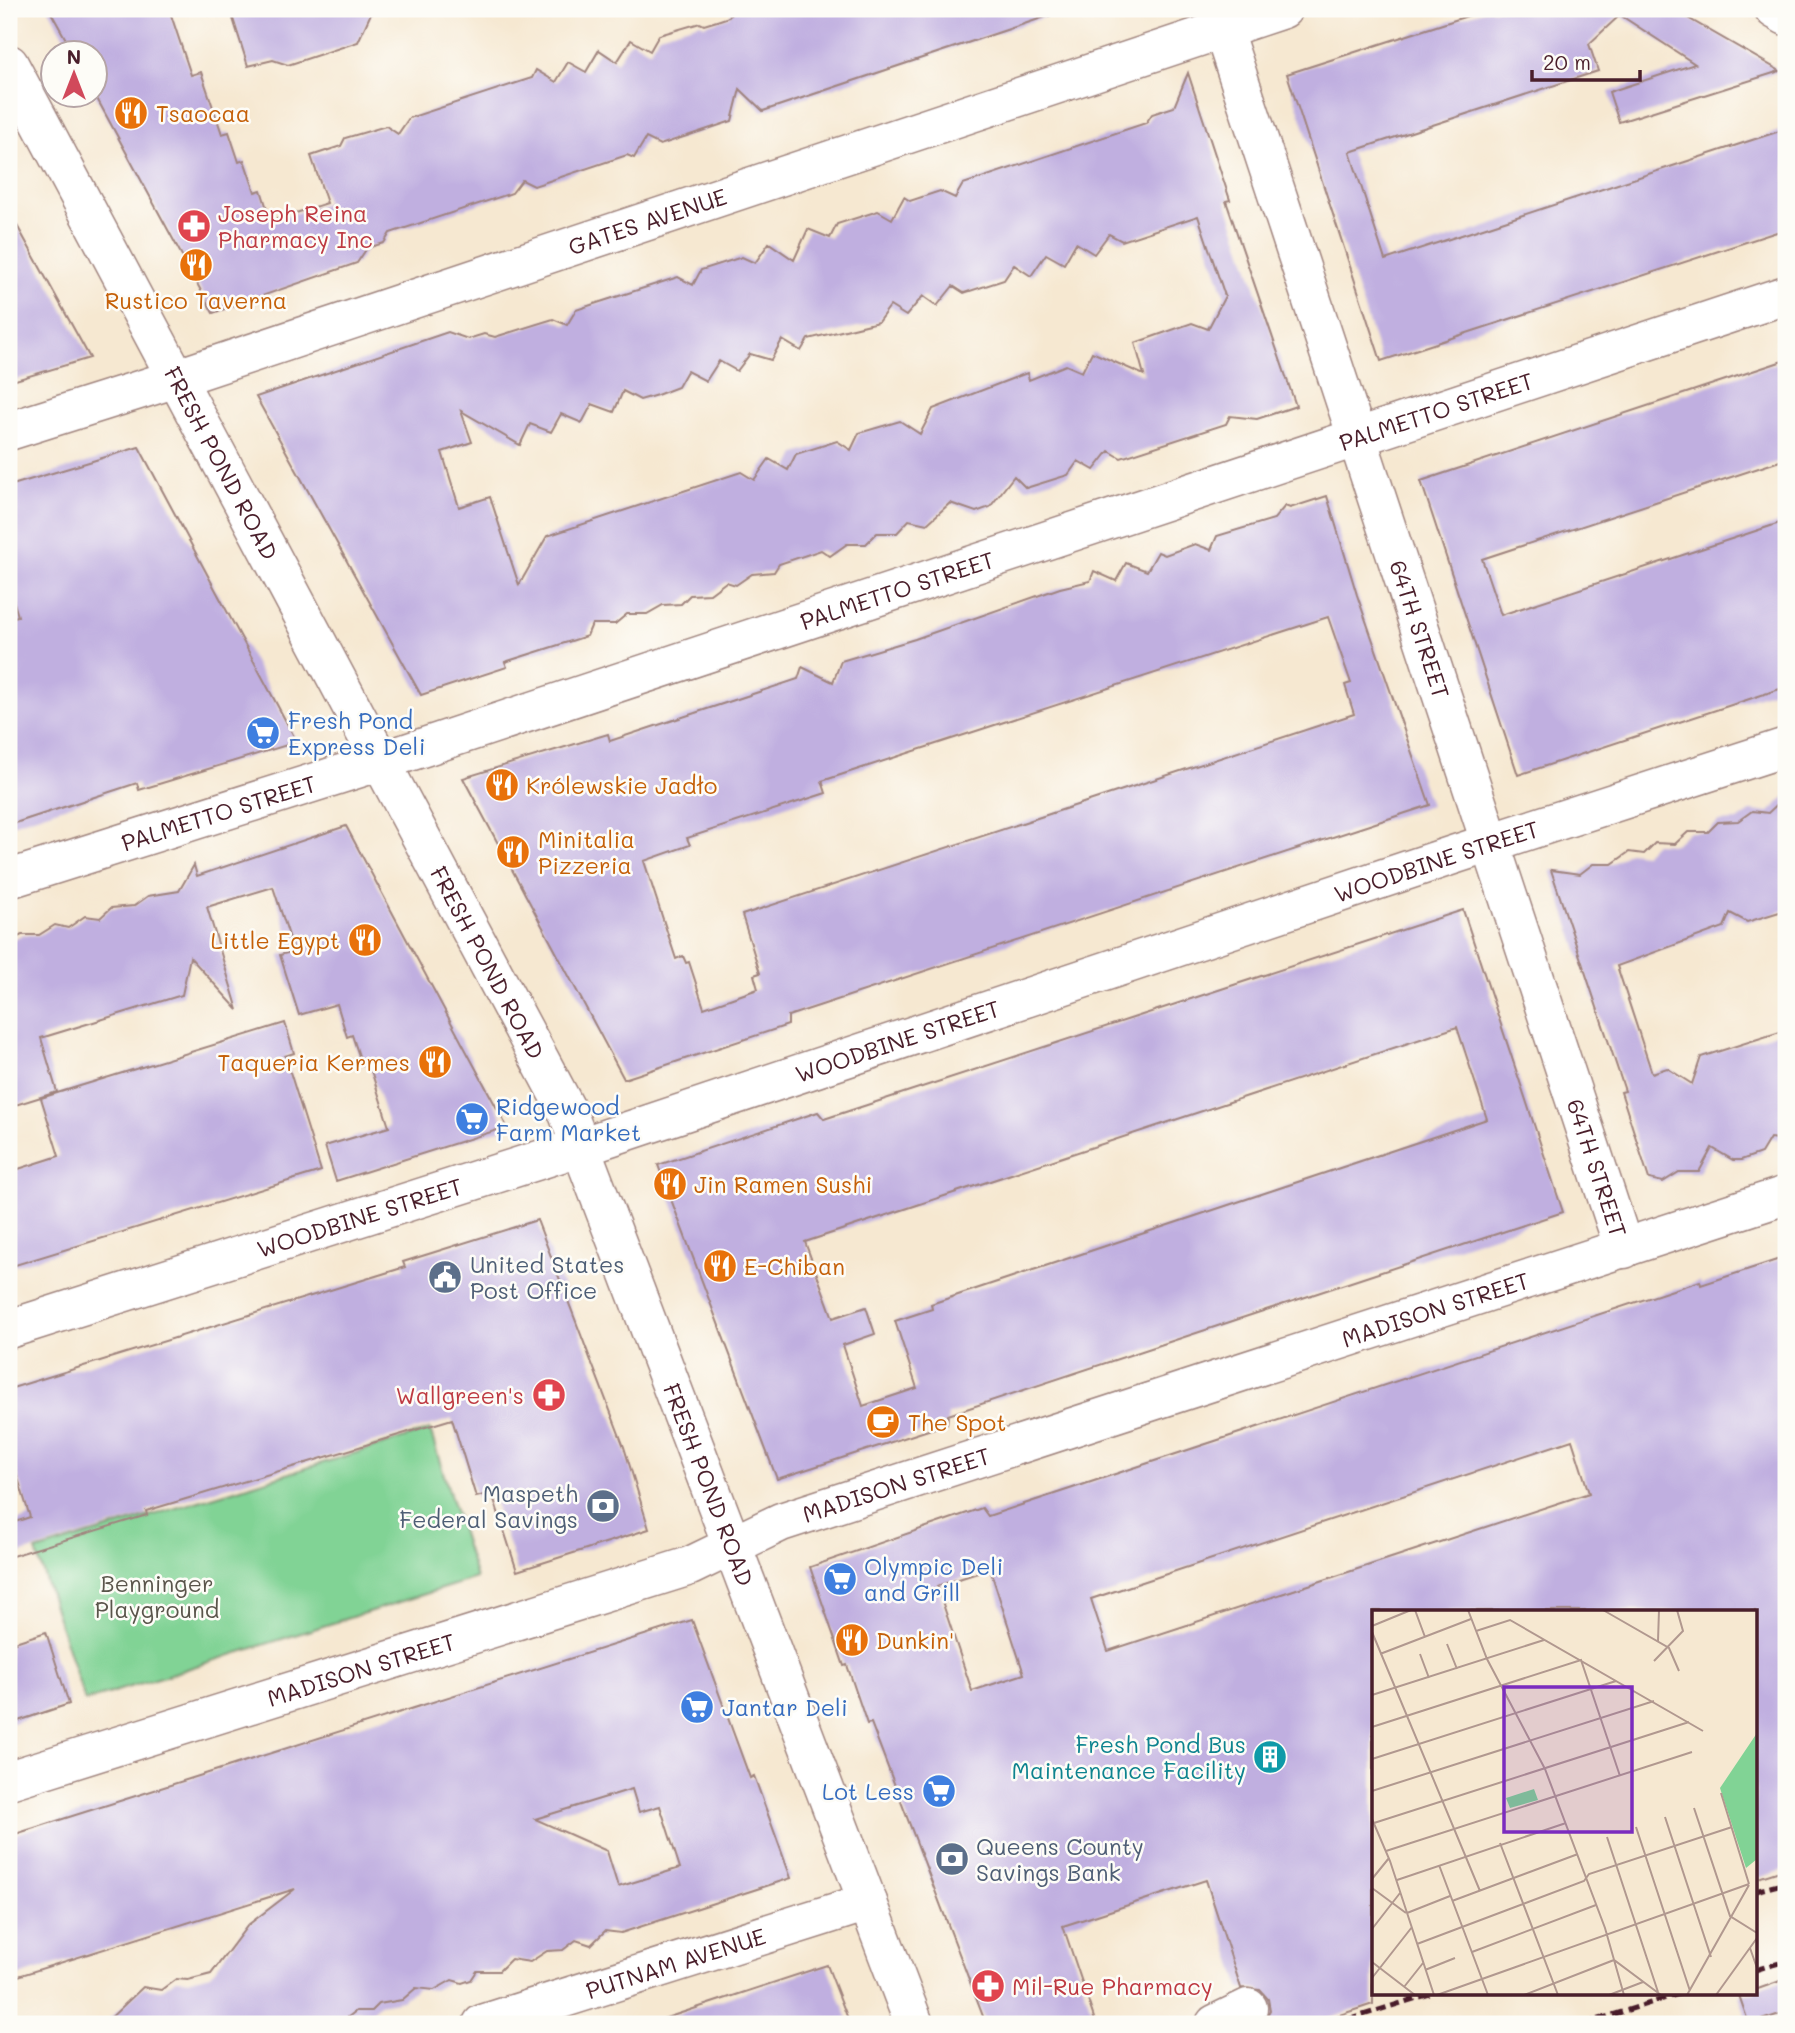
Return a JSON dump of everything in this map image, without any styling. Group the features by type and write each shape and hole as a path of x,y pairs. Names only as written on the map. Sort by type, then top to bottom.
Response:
{"street":[{"name":"GATES AVENUE","path":"9,431 177,378 1219,19 1283,9"},
{"path":"1774,9 1786,16"},
{"name":"64TH STREET","path":"1219,19 1624,1249"},
{"name":"FRESH POND ROAD","path":"9,64 382,761 583,1146 914,2024"},
{"name":"PALMETTO STREET","path":"9,879 382,761 1786,295"},
{"name":"WOODBINE STREET","path":"9,1329 583,1146 1786,747"},
{"name":"MADISON STREET","path":"9,1780 690,1566 781,1522 1786,1195"},
{"name":"PUTNAM AVENUE","path":"482,2024 868,1902"}],"green space":[{"name":"Benninger Playground","path":"430,1430 476,1578 85,1701 36,1551"}],"building":[{"path":"49,9 169,9 191,75 201,72 222,134 229,132 239,162 244,160 255,192 261,190 271,221 327,203 311,156 341,146 345,138 386,126 398,134 409,118 532,78 536,70 556,82 568,62 586,72 599,50 617,62 631,40 650,51 659,35 729,17 734,9 1057,9 1057,13 763,111 740,89 732,121 660,145 646,138 634,158 627,155 534,186 522,180 512,193 390,233 384,243 367,248 357,263 213,313 102,108 108,108 108,38 65,38"},
{"path":"230,9 373,9 358,42 288,65 273,60 248,66"},
{"path":"1489,9 1672,9 1780,71 1619,122 1609,92 1695,64 1620,15 1589,44 1598,71 1350,152 1385,260 1786,129 1786,229 1381,361 1287,74"},
{"path":"1188,73 1230,200 1226,201 1296,406 1257,419 1230,416 1226,424 1121,458 1109,451 1094,470 1078,461 1068,475 1026,488 1014,476 990,507 976,512 950,503 927,524 909,520 897,533 877,533 866,544 847,544 830,556 821,550 779,564 774,572 752,574 736,585 726,582 710,594 690,595 681,604 663,605 647,614 627,614 615,624 592,624 587,636 505,662 507,667 421,695 256,397 448,332 468,339 484,334 495,337 553,319 567,325 576,310 594,304 678,277 693,285 701,270 742,257 755,263 769,243 794,260 808,229 830,238 837,224 878,211 892,219 904,197 910,201 940,191 955,198 963,184 1146,123 1152,114 1174,107","holes":["1198,216 1225,296 1208,329 1192,323 1135,343 1144,375 1092,352 1082,372 1066,365 1029,380 1027,373 933,409 920,434 900,421 859,433 851,450 837,441 796,454 788,470 769,459 754,480 741,472 547,536 519,585 490,497 459,507 442,452 472,442 461,411 520,445 530,424 551,432 561,414 582,423 592,404 614,412 623,391 640,400 657,395 678,387 687,371 706,381 719,361 737,371 750,354 771,360 782,340 801,351 808,339 878,322 890,306 906,316 923,296 937,306 953,286 964,293 1004,280 1014,265 1031,276 1046,254 1064,264 1076,243 1094,254 1109,234 1122,241"]},
{"path":"9,211 90,358 9,382"},
{"path":"1786,360 1786,459 1482,559 1501,615 1786,521 1786,687 1518,775 1421,481"},
{"path":"139,447 297,742 139,790 137,783 9,825 9,618 18,616 9,586 9,486"},
{"path":"1327,496 1357,595 1430,805 788,1016 788,1025 624,1079 463,778 608,734 610,741 798,679 802,667 833,682 841,661 915,639 1060,588 1090,581 1094,571 1116,581 1126,563 1147,571 1158,552 1165,555 1195,544 1211,550 1217,536 1274,519 1285,506 1290,508","holes":["1328,617 1351,683 1345,685 1354,714 742,915 760,973 754,975 758,989 704,1008 689,962 686,963 683,956 676,959 644,861 690,845 687,838 826,793 822,781"]},
{"path":"1786,796 1786,910 1747,922 1730,913 1724,927 1617,966 1652,1073 1667,1068 1692,1084 1701,1057 1786,1030 1786,1140 1770,1138 1761,1153 1741,1160 1733,1160 1712,1148 1699,1172 1679,1172 1663,1182 1649,1179 1621,1092 1625,1091 1551,870 1580,874 1593,864 1612,864 1629,852 1644,854 1655,843 1675,844 1688,832 1708,832 1718,822 1738,821 1752,811 1768,813"},
{"path":"346,826 507,1127 336,1181 325,1146 389,1127 369,1064 362,1065 352,1035 347,1037 337,1004 299,1015 280,955 294,951 273,887 207,907 238,1010 190,957 182,995 41,1038 57,1092 9,1107 9,941 22,935 39,935 55,925 68,928 85,916 100,918 111,908 134,906 148,896 179,891 194,865 197,876"},
{"path":"1463,910 1563,1212 948,1415 947,1424 777,1479 658,1165 818,1112 824,1119","holes":["1457,1027 1487,1119 931,1304 932,1309 895,1321 917,1388 863,1406 843,1345 875,1334 866,1307 833,1318 805,1242"]},
{"path":"285,1023 294,1053 285,1056 321,1171 9,1267 9,1172 59,1156 41,1098"},
{"path":"537,1220 624,1447 649,1529 517,1571 492,1493 476,1497 452,1419 146,1511 147,1515 9,1557 9,1524 30,1517 9,1449 9,1389 405,1267 403,1262"},
{"path":"1786,1257 1786,1869 1756,1879 1756,1610 1372,1610 1373,2004 1312,2024 1262,2024 1270,2010 1268,1999 1260,1990 1241,1988 1206,1880 1063,1926 1096,2024 986,2024 871,1723 867,1724 847,1665 844,1666 810,1567 982,1508 988,1516 1700,1281 1701,1285","holes":["1572,1440 1589,1493 1108,1651 1091,1599","990,1569 1024,1674 972,1691 937,1586"]},
{"path":"692,1620 750,1778 754,1776 791,1878 621,1933 605,1931 591,1945 576,1940 563,1950 547,1951 530,1962 511,1959 499,1971 477,1971 471,1980 462,1983 452,1980 434,1990 416,1988 402,2000 379,2004 372,2011 356,2011 343,2021 329,2024 104,2024 143,1987 161,1990 176,1979 188,1980 211,1974 248,1925 295,1889 9,1979 9,1836","holes":["632,1789 639,1812 660,1806 680,1868 618,1887 607,1851 535,1819"]},
{"path":"46,1632 69,1704 9,1724 9,1644"},
{"path":"827,1965 850,2024 664,2024 663,2019"},
{"path":"1786,1979 1786,2012 1749,2024 1739,1995 1756,1994 1756,1990"}],"railway":[{"path":"1756,1891 1786,1883"},
{"path":"1756,1970 1786,1961"},
{"path":"1334,2024 1430,1994"},
{"path":"1584,2024 1679,1994"}],"place":[{"name":"Tsaocaa","path":"131,113"},
{"name":"Joseph Reina Pharmacy Inc","path":"194,226"},
{"name":"Rustico Taverna","path":"196,265"},
{"name":"Fresh Pond Express Deli","path":"263,733"},
{"name":"Królewskie Jadło","path":"502,785"},
{"name":"Minitalia Pizzeria","path":"513,852"},
{"name":"Little Egypt","path":"365,940"},
{"name":"Taqueria Kermes","path":"435,1062"},
{"name":"Ridgewood Farm Market","path":"472,1119"},
{"name":"Jin Ramen Sushi","path":"670,1184"},
{"name":"E-Chiban","path":"720,1266"},
{"name":"United States Post Office","path":"445,1277"},
{"name":"Wallgreen's","path":"549,1395"},
{"name":"The Spot","path":"883,1422"},
{"name":"Maspeth Federal Savings","path":"603,1506"},
{"name":"Olympic Deli and Grill","path":"840,1579"},
{"name":"Dunkin'","path":"852,1640"},
{"name":"Jantar Deli","path":"697,1707"},
{"name":"Fresh Pond Bus Maintenance Facility","path":"1270,1757"},
{"name":"Lot Less","path":"939,1791"},
{"name":"Queens County Savings Bank","path":"952,1859"},
{"name":"Mil-Rue Pharmacy","path":"988,1986"}]}
